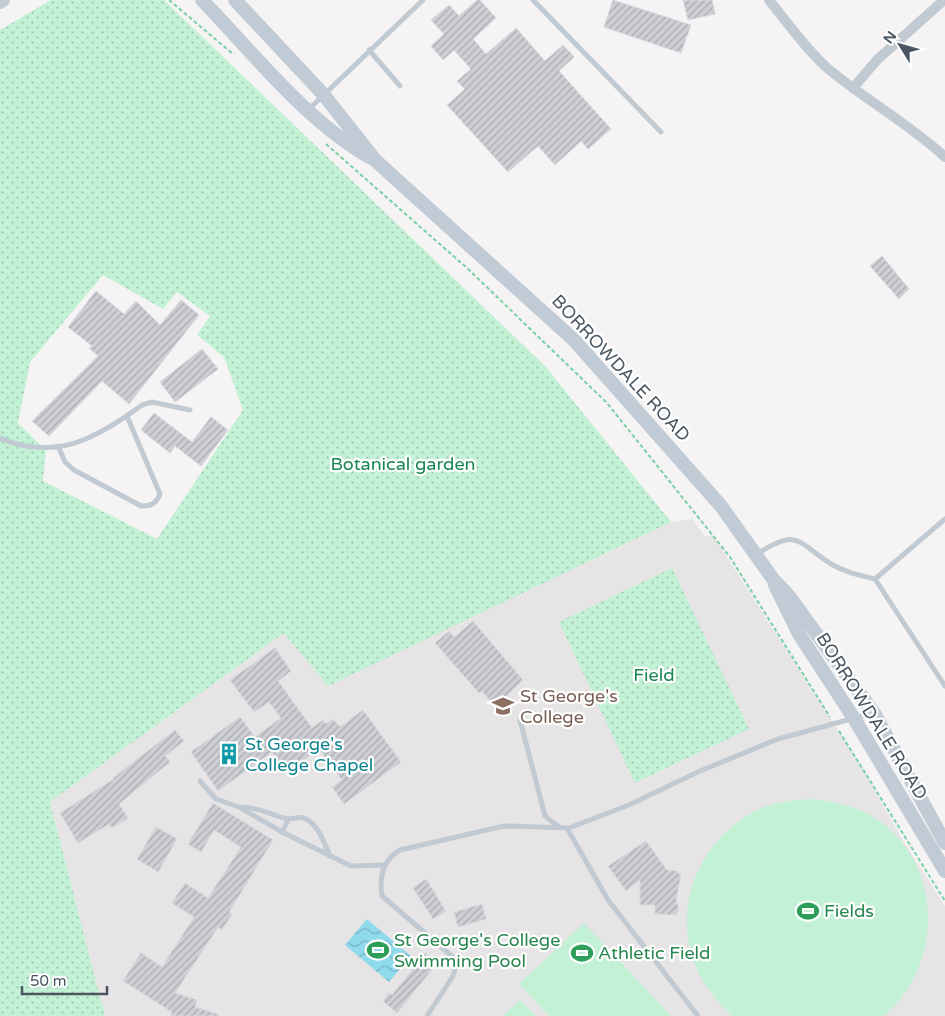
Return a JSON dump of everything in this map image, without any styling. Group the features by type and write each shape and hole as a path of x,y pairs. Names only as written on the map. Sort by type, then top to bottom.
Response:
{"main road":[{"name":"BORROWDALE ROAD","path":"202,0 308,110 353,148 376,161"},
{"name":"BORROWDALE ROAD","path":"235,0 323,94 376,161 574,340 721,506 773,579 789,596 874,713 945,843"},
{"name":"BORROWDALE ROAD","path":"773,579 799,634 855,720 945,871"}],"street":[{"path":"769,0 824,65 852,88 894,115 945,157"},
{"path":"852,88 877,60 944,0"}],"lane":[{"path":"308,110 423,0"},
{"path":"533,0 661,132"},
{"path":"369,50 400,86"},
{"path":"0,438 27,447 79,444 93,438 142,405 152,402 190,410"},
{"path":"58,446 65,462 74,470 141,506 150,506 156,502 160,494 127,416"},
{"path":"875,579 945,519"},
{"path":"756,555 778,540 796,540 848,573 875,579 945,686"},
{"path":"427,1016 453,976 456,966 453,957 382,896 380,880 391,856 400,850 504,826 569,828 629,805 700,771 778,739 855,720 874,713"},
{"path":"520,720 545,816 558,827 569,828"},
{"path":"200,781 216,799 239,807 282,832 352,866 386,865"},
{"path":"239,807 251,807 288,820 300,817 312,823 330,856"},
{"path":"282,832 288,820"},
{"path":"569,828 608,900 698,1016"}],"path":[{"path":"169,0 233,54"},
{"path":"326,144 467,268 607,404 730,557 945,901"}],"shaded area":[{"name":"St George's College","path":"693,519 705,537 713,535 869,779 902,839 945,906 945,1016 105,1016 50,802 284,633 580,566 671,522"}],"green space":[{"name":"Botanical garden","path":"51,0 164,0 545,366 671,522 328,686 284,633 50,802 105,1016 0,1016 0,30","holes":["103,275 163,309 177,292 210,316 197,335 224,357 243,410 157,539 43,481 46,450 18,423 30,362"]},
{"name":"Field","path":"672,568 749,729 635,783 559,622"},
{"name":"Fields","path":"815,799 848,806 866,813 885,825 901,841 913,859 927,899 926,943 920,964 905,993 883,1016 733,1016 710,992 695,964 688,935 688,906 695,877 710,851 731,827 766,806 793,800"},
{"name":"Athletic Field","path":"584,923 671,1016 549,1016 519,984"},
{"path":"520,1000 536,1016 503,1016"}],"water":[{"name":"St George's College Swimming Pool","path":"367,919 411,956 389,982 345,945"}],"building":[{"path":"477,0 480,0 496,18 473,39 486,54 516,28 545,61 563,45 574,57 559,71 611,129 588,149 581,141 555,165 538,146 508,172 447,105 465,89 457,81 471,69 454,50 443,60 431,46 444,34 431,20 449,5 459,16"},
{"path":"613,0 691,25 681,53 604,27"},
{"path":"683,0 712,0 715,14 688,20"},
{"path":"882,256 909,289 899,299 870,266"},
{"path":"96,291 124,314 136,301 160,325 181,300 199,315 129,404 102,381 49,436 32,421 98,356 89,348 92,346 68,327"},
{"path":"202,349 218,369 175,402 160,382"},
{"path":"154,413 192,442 211,417 228,430 201,466 175,446 170,453 141,430"},
{"path":"473,621 523,680 495,707 482,691 479,693 435,643 449,631 454,637"},
{"path":"275,648 291,671 278,681 312,728 323,720 326,724 333,719 340,727 363,710 401,762 344,804 332,787 342,780 319,749 286,772 272,752 218,791 191,752 240,717 255,737 281,718 269,702 254,712 230,680"},
{"path":"175,730 184,741 165,756 170,762 119,804 128,818 112,828 109,824 78,843 60,813 114,779"},
{"path":"213,803 273,840 229,912 232,914 222,930 218,927 175,993 197,1000 195,1007 218,1014 218,1016 171,1016 172,1012 123,981 141,953 162,967 194,917 172,903 185,883 208,898 241,847 214,830 201,852 188,844"},
{"path":"156,827 177,839 158,872 137,859"},
{"path":"646,841 667,870 676,871 681,875 676,900 679,910 675,915 655,914 655,905 640,905 640,880 626,891 608,866"},
{"path":"426,879 446,911 433,919 413,888"},
{"path":"482,904 486,919 458,927 454,912"},
{"path":"426,953 434,967 397,1013 383,1001 389,993 392,995"}],"place":[{"name":"St George's College","path":"503,706"},
{"name":"St George's College Chapel","path":"229,754"},
{"name":"Fields","path":"808,911"},
{"name":"St George's College Swimming Pool","path":"378,950"},
{"name":"Athletic Field","path":"582,953"}]}
